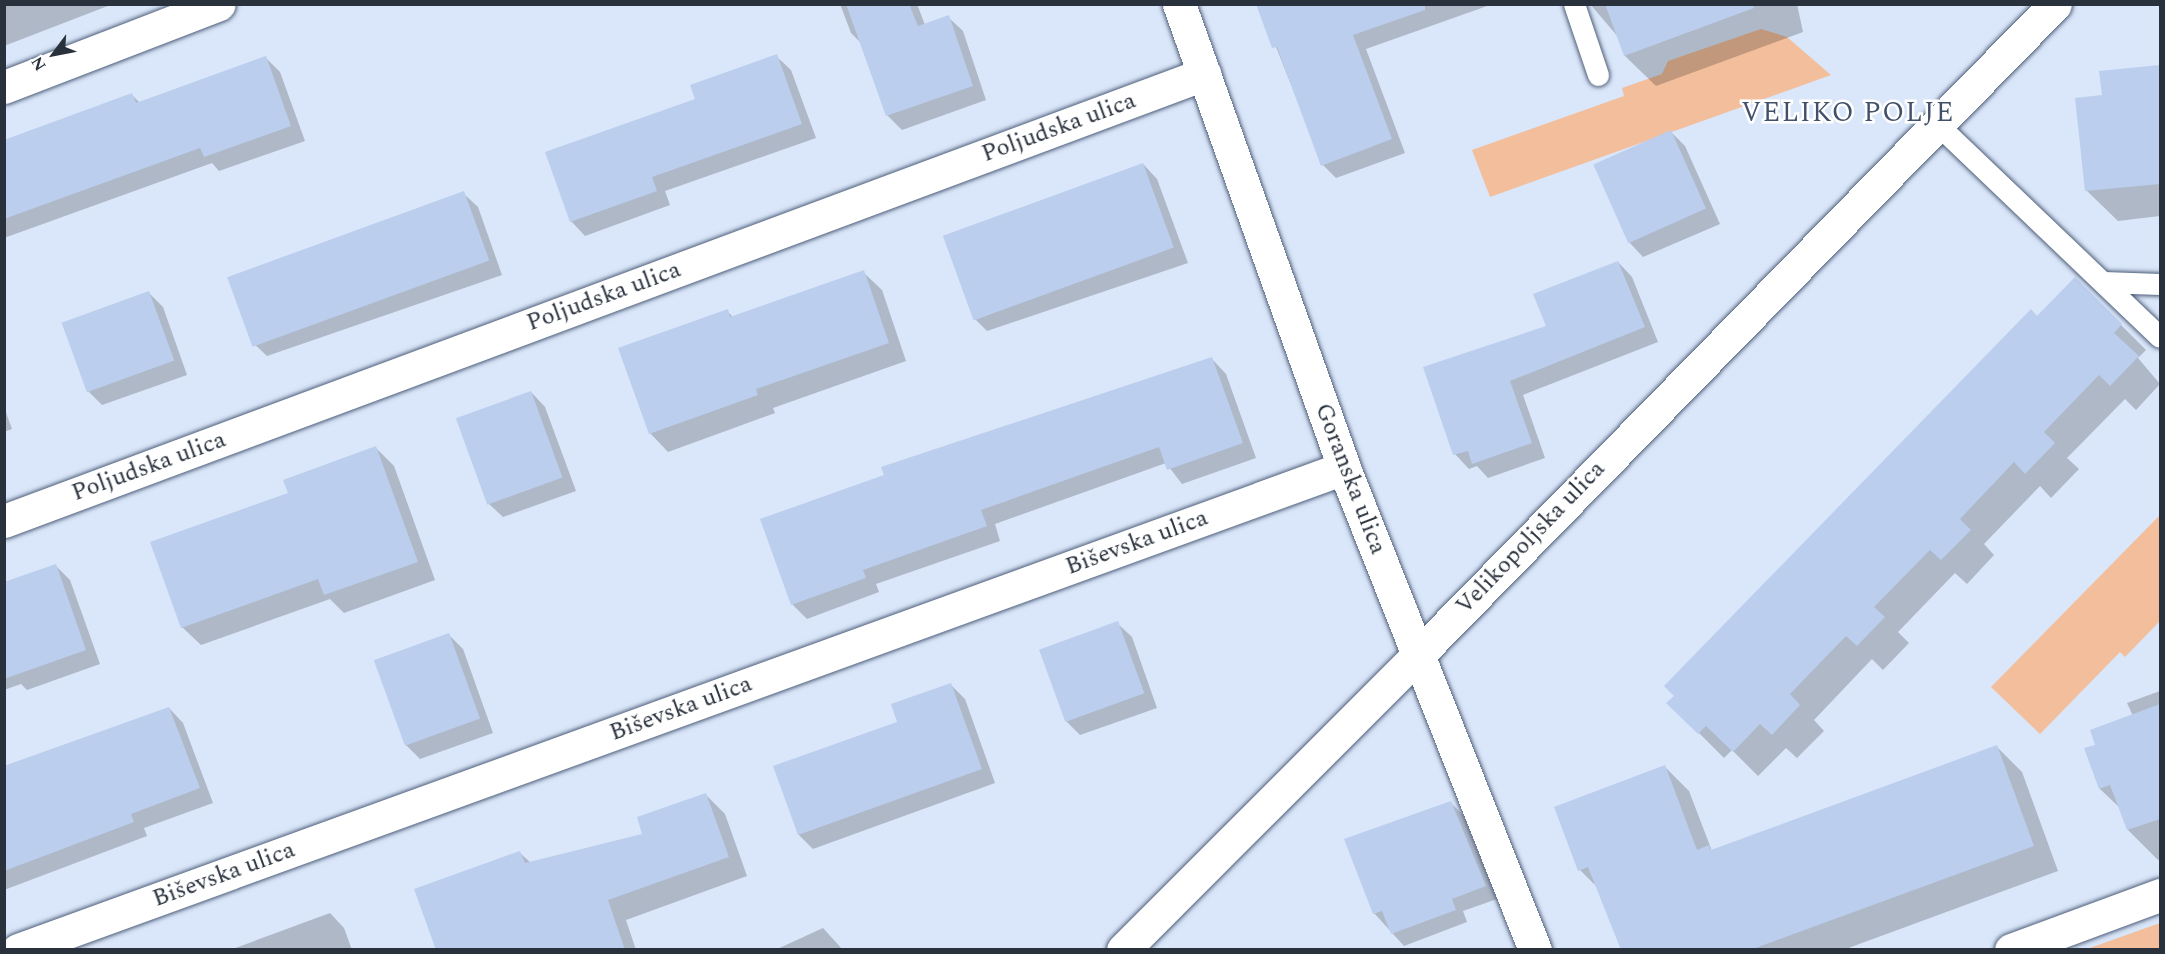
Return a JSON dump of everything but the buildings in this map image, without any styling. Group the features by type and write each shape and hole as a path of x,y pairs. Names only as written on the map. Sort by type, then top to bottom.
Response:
{"street":[{"path":"4,87 219,4"},
{"name":"Goranska ulica","path":"1179,4 1344,468 1535,950"},
{"name":"Velikopoljska ulica","path":"1123,950 1419,654 2055,4"},
{"name":"Poljudska ulica","path":"4,521 1203,74"},
{"name":"Biševska ulica","path":"18,950 1344,468"},
{"path":"2011,950 2160,895"}],"lane":[{"path":"1574,4 1598,75"},
{"path":"1937,124 2160,337"},
{"path":"2103,282 2160,284"}],"shaded area":[{"path":"1761,29 1787,37 1831,75 1490,197 1472,150 1624,96 1622,88 1662,74 1668,61"},
{"path":"2160,515 2160,621 2125,657 2120,652 2040,734 1991,687"},
{"path":"2160,923 2160,949 2087,949"}],"district":[{"name":"VELIKO POLJE","path":"1848,114"}]}
